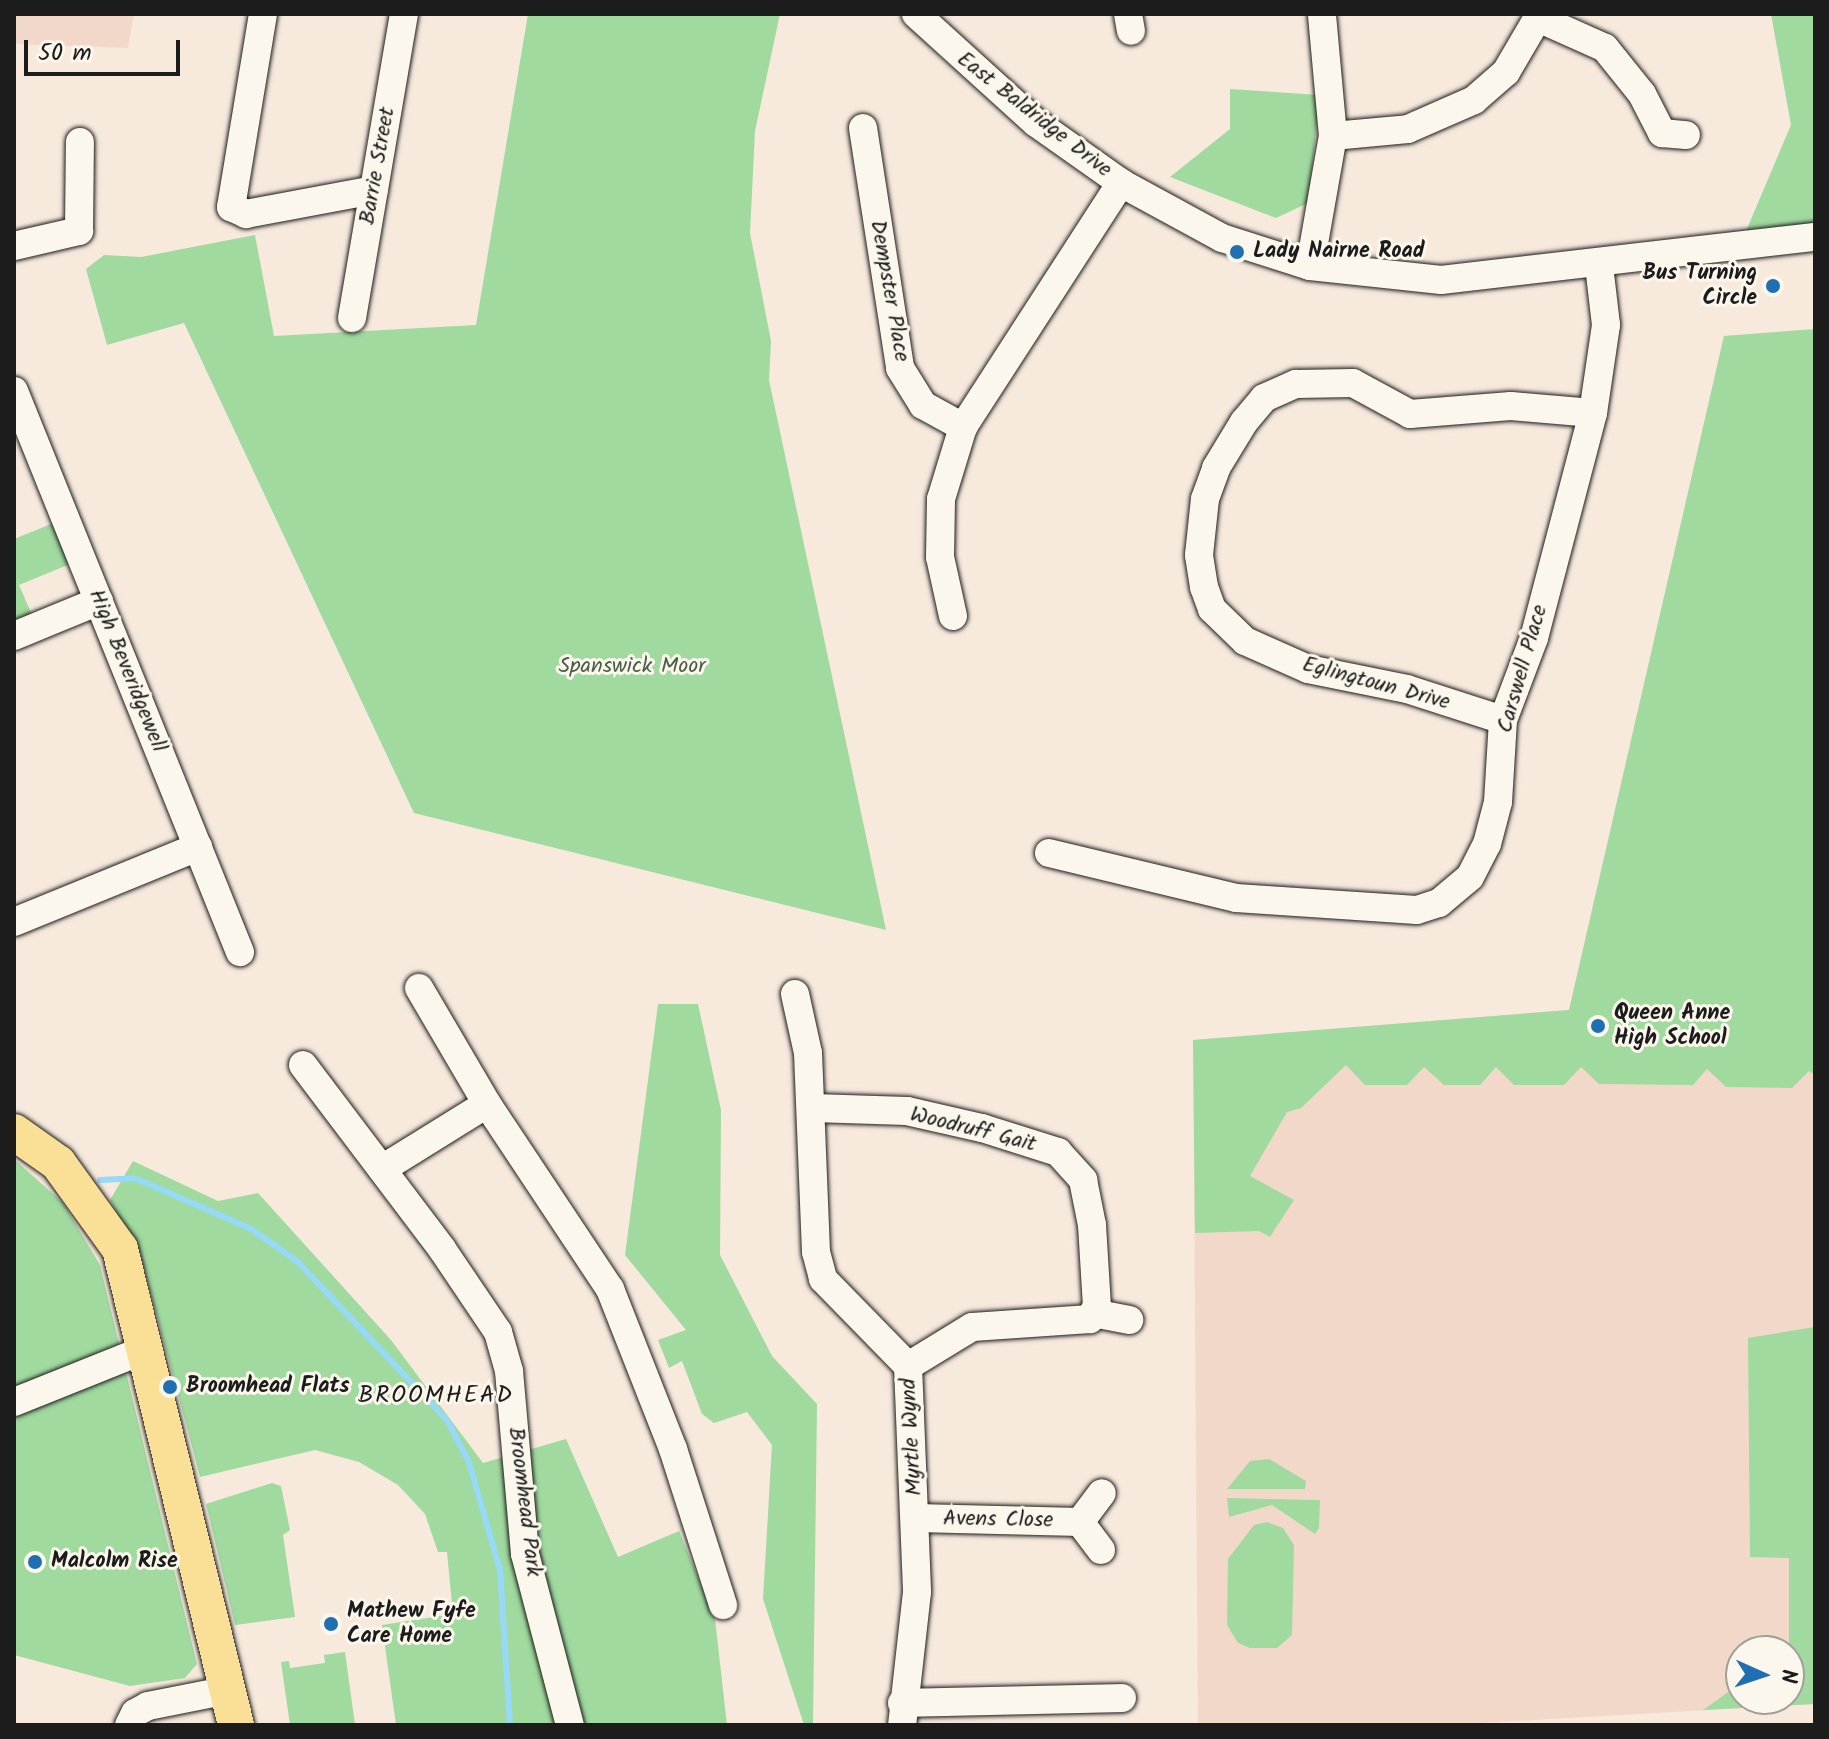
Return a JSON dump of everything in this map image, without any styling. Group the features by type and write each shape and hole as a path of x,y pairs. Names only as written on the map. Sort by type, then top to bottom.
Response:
{"main road":[{"path":"14,1132 58,1163 120,1249 236,1725"}],"street":[{"path":"263,14 231,207 246,214 374,190"},
{"name":"Barrie Street","path":"352,318 404,14"},
{"name":"East Baldridge Drive","path":"916,14 1035,122 1121,183 1222,238 1310,266 1441,280 1599,265 1815,237"},
{"path":"1310,266 1333,136 1322,14"},
{"path":"1333,136 1408,129 1474,100 1506,72 1539,16 1605,48 1642,94 1664,138"},
{"name":"Dempster Place","path":"863,128 900,368 923,405 963,427"},
{"path":"14,246 79,231 80,142"},
{"path":"953,616 940,557 941,499 963,427 1121,183"},
{"name":"Carswell Place","path":"1049,853 1236,898 1417,910 1455,893 1487,844 1498,802 1503,720 1534,638 1593,413 1606,325 1599,265"},
{"name":"Eglingtoun Drive","path":"1503,720 1407,689 1308,669 1245,641 1212,609 1204,587 1199,555 1205,499 1216,468 1244,422 1264,398 1296,384 1353,383 1410,414 1511,406 1593,413"},
{"name":"High Beveridgewell","path":"14,391 240,952"},
{"path":"14,636 99,601"},
{"path":"18,911 198,847"},
{"path":"419,988 487,1104 610,1289 673,1449 723,1605"},
{"name":"Myrtle Wynd","path":"795,994 808,1053 813,1108 816,1252 823,1279 908,1366 917,1592 902,1714"},
{"name":"Broomhead Park","path":"303,1065 382,1169 498,1332 509,1371 525,1554 570,1725"},
{"path":"382,1169 487,1104"},
{"name":"Woodruff Gait","path":"813,1108 907,1111 1058,1152 1083,1180 1092,1225 1093,1313"},
{"path":"908,1366 972,1327 1000,1321 1078,1322 1093,1313 1129,1320"},
{"path":"14,1402 144,1350"},
{"name":"Avens Close","path":"1080,1522 1102,1493"},
{"name":"Avens Close","path":"916,1518 1080,1522"},
{"name":"Avens Close","path":"1080,1522 1101,1550"},
{"path":"129,1725 135,1713 148,1706 229,1690"},
{"path":"902,1714 1122,1698"}],"shaded area":[{"path":"14,14 134,14 128,48 14,44"},
{"name":"Queen Anne High School","path":"1815,330 1815,1704 1805,1705 1805,1635 1725,1635 1725,1709 1443,1725 1198,1725 1193,1040 1569,1010 1724,336"}],"green space":[{"name":"Spanswick Moor","path":"528,14 780,14 755,131 750,233 771,341 769,380 886,930 414,813 184,323 107,345 86,269 104,255 141,257 255,235 274,336 476,325"},
{"path":"1771,14 1815,14 1815,225 1746,231 1791,125"},
{"path":"1230,89 1320,95 1308,203 1276,218 1170,177 1230,129"},
{"path":"1815,329 1815,1075 1809,1071 1792,1088 1726,1087 1707,1069 1693,1085 1599,1084 1581,1067 1564,1085 1514,1085 1496,1067 1480,1085 1444,1085 1424,1067 1407,1085 1365,1085 1346,1065 1301,1108 1287,1112 1250,1176 1294,1200 1270,1237 1259,1231 1195,1233 1193,1040 1569,1010 1724,336"},
{"path":"66,518 82,559 19,585 35,622 14,631 14,539"},
{"path":"658,1004 698,1004 721,1110 720,1255 772,1356 817,1404 813,1725 804,1725 763,1599 772,1445 747,1412 714,1423 702,1414 682,1361 669,1368 658,1340 686,1330 625,1255"},
{"path":"14,1159 63,1203 100,1265 197,1664 185,1678 130,1686 14,1655"},
{"path":"133,1161 218,1201 258,1193 391,1340 483,1463 566,1439 618,1557 679,1531 715,1619 727,1725 396,1725 382,1625 453,1614 447,1552 438,1552 425,1514 398,1485 359,1462 315,1450 200,1477 141,1256 110,1200"},
{"path":"1815,1327 1815,1704 1805,1705 1805,1635 1789,1635 1789,1558 1750,1557 1748,1338"},
{"path":"1269,1459 1306,1481 1305,1489 1227,1489 1250,1461"},
{"path":"272,1483 281,1486 290,1530 283,1535 295,1617 235,1625 206,1504"},
{"path":"1227,1498 1320,1500 1319,1528 1315,1534 1272,1505 1229,1517"},
{"path":"1267,1522 1283,1528 1294,1545 1292,1635 1277,1648 1250,1648 1238,1643 1227,1625 1228,1559 1254,1525"},
{"path":"345,1652 355,1725 290,1725 281,1662 289,1661 290,1668 325,1663 324,1655"},
{"path":"1725,1694 1725,1709 1703,1710"}],"waterway":[{"path":"100,1180 135,1178 251,1229 297,1261 447,1420 469,1462 500,1570 510,1725"}],"place":[{"name":"Lady Nairne Road","path":"1237,252"},
{"name":"Bus Turning Circle","path":"1773,286"},
{"name":"Queen Anne High School","path":"1598,1026"},
{"name":"Broomhead Flats","path":"170,1387"},
{"name":"Malcolm Rise","path":"35,1562"},
{"name":"Mathew Fyfe Care Home","path":"331,1624"}],"district":[{"name":"BROOMHEAD","path":"436,1396"}]}
